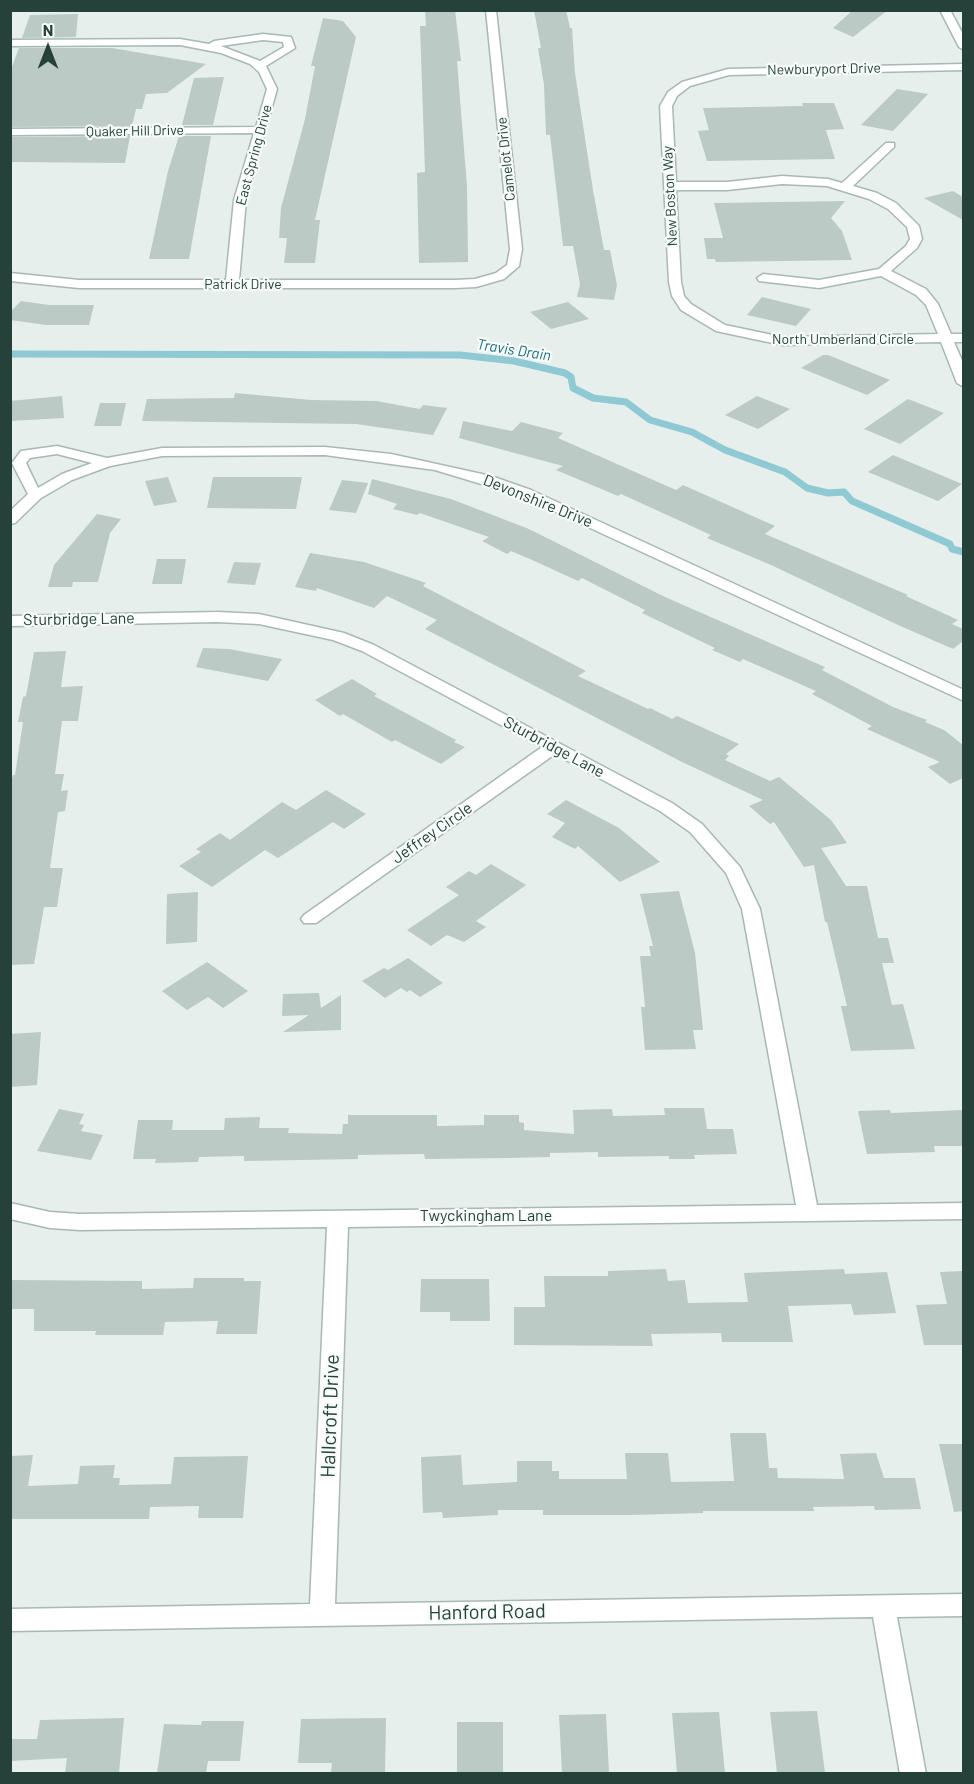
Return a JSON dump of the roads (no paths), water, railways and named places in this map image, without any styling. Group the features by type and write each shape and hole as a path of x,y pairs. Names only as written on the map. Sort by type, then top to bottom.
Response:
{"street":[{"name":"Camelot Drive","path":"476,283 500,276 513,266 515,259 491,10"},
{"path":"945,10 963,47"},
{"path":"10,43 155,41 204,45 239,55 259,66 290,48 287,39 263,37 204,45"},
{"name":"East Spring Drive","path":"232,284 240,200 272,89 270,79 259,66"},
{"name":"Newburyport Drive","path":"686,84 712,75 745,71 963,67"},
{"name":"New Boston Way","path":"686,84 672,94 666,106 675,282 678,296 692,312"},
{"name":"Quaker Hill Drive","path":"10,132 259,130"},
{"path":"845,187 890,145"},
{"path":"670,186 728,186 802,180 845,187 892,206 913,226 916,239 911,248 883,272 819,284 763,278"},
{"path":"883,272 921,292 932,304 963,383"},
{"name":"Patrick Drive","path":"10,277 79,284 476,283"},
{"name":"North Umberland Circle","path":"692,312 728,330 782,341 963,338"},
{"name":"Devonshire Drive","path":"36,495 23,475 19,463 26,454 38,450 57,450 107,462"},
{"name":"Devonshire Drive","path":"10,520 36,495 68,477 107,462 141,455 183,451 325,451 391,458 461,472 555,506 963,696"},
{"name":"Sturbridge Lane","path":"10,621 217,617 300,626 368,648 666,807 712,843 734,871 751,909 807,1214"},
{"name":"Jeffrey Circle","path":"309,919 554,747"},
{"name":"Twyckingham Lane","path":"10,1211 50,1220 80,1222 963,1211"},
{"name":"Hallcroft Drive","path":"322,1615 338,1217"},
{"name":"Hanford Road","path":"10,1620 963,1605"},
{"path":"883,1606 913,1773"}],"waterway":[{"name":"Travis Drain","path":"10,354 460,355 514,361 565,373 571,377 573,388 593,398 626,402 650,420 692,432 725,450 785,472 807,488 828,493 844,492 852,501 950,544 952,549 964,552"}]}
